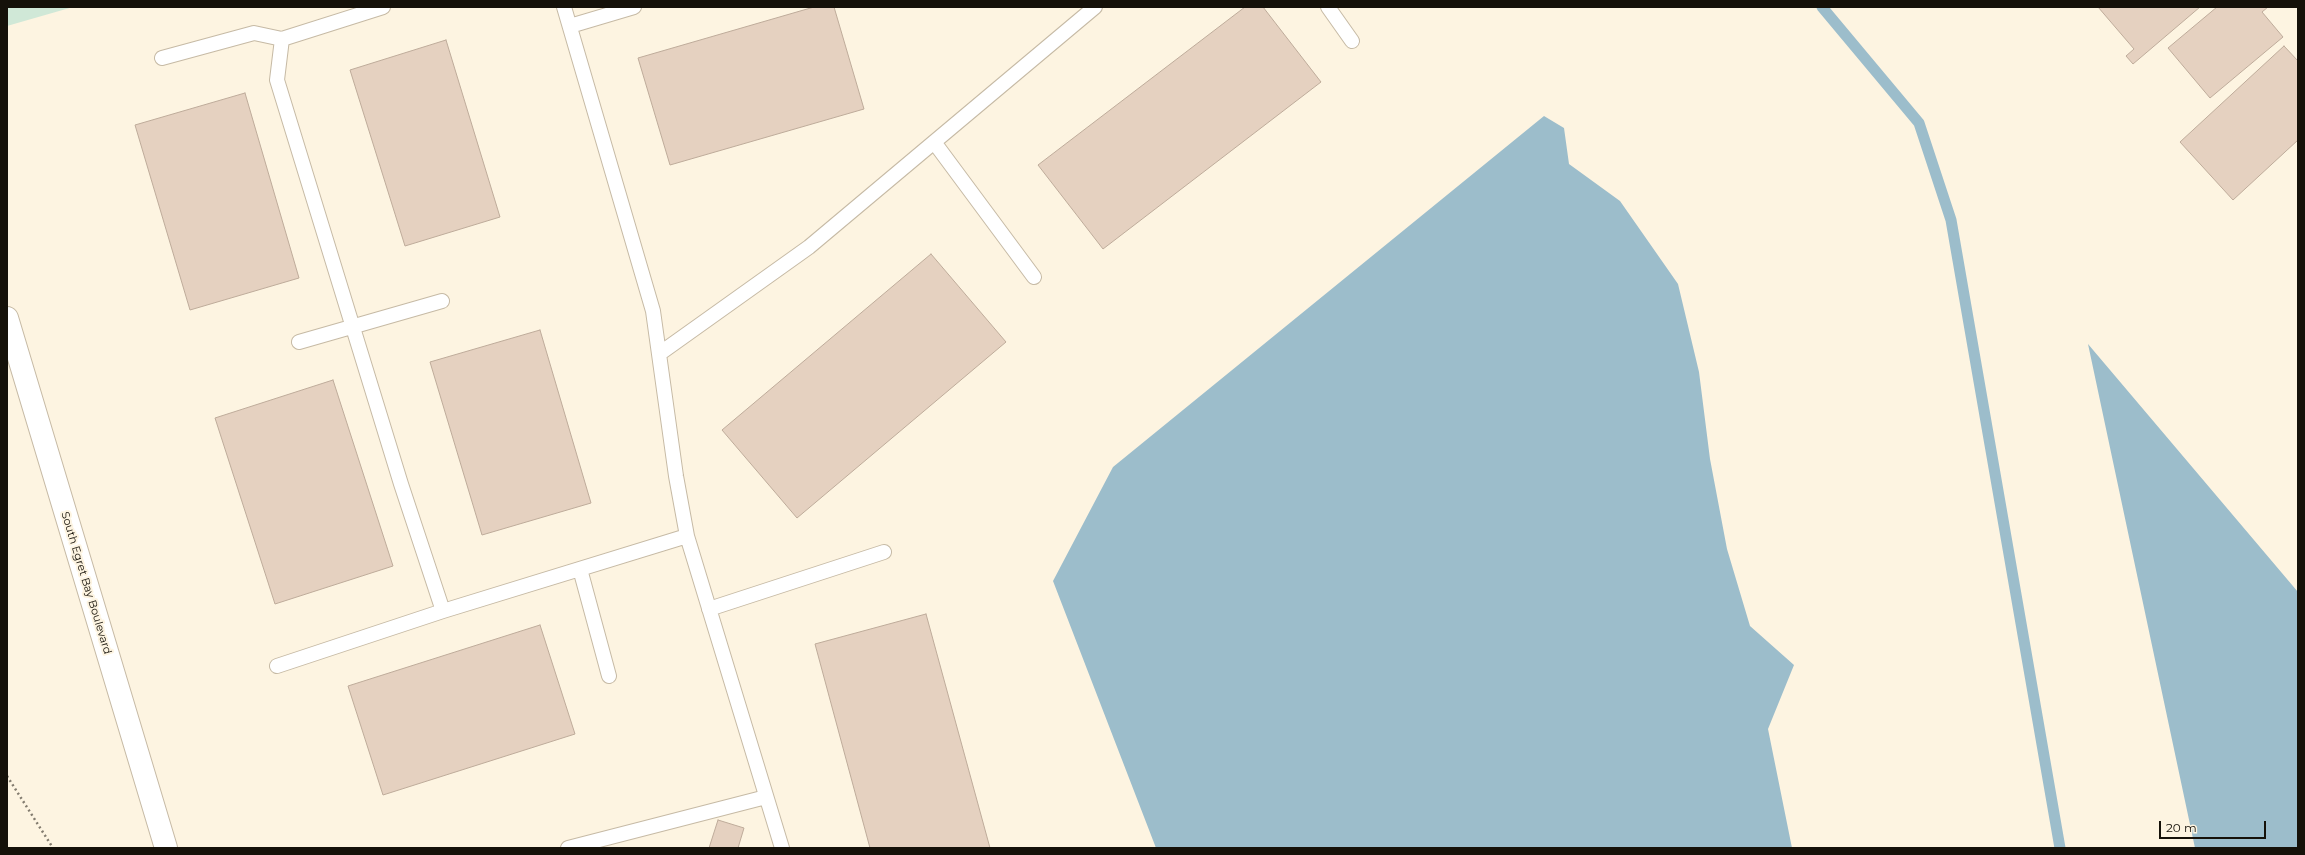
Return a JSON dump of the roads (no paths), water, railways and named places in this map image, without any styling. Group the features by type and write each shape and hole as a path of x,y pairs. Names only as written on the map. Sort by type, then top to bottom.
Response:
{"main road":[{"name":"South Egret Bay Boulevard","path":"7,318 166,848"}],"lane":[{"path":"162,58 254,32 282,39 383,7"},
{"path":"564,7 653,311 687,536 782,848"},
{"path":"570,26 634,7"},
{"path":"659,354 809,247 1094,7"},
{"path":"1328,7 1352,41"},
{"path":"282,39 277,80 401,484 443,612"},
{"path":"934,142 1034,277"},
{"path":"299,342 442,301"},
{"path":"277,666 443,612 687,536"},
{"path":"709,608 884,552"},
{"path":"580,569 609,676"},
{"path":"568,848 766,797"}],"water":[{"path":"1544,116 1564,128 1569,164 1620,201 1678,284 1699,372 1710,459 1727,549 1750,626 1794,665 1768,729 1792,848 1156,848 1053,581 1113,467"},
{"path":"2088,344 2298,592 2298,848 2195,848"}],"waterway":[{"path":"1822,7 1919,123 1951,220 2060,848"}]}
